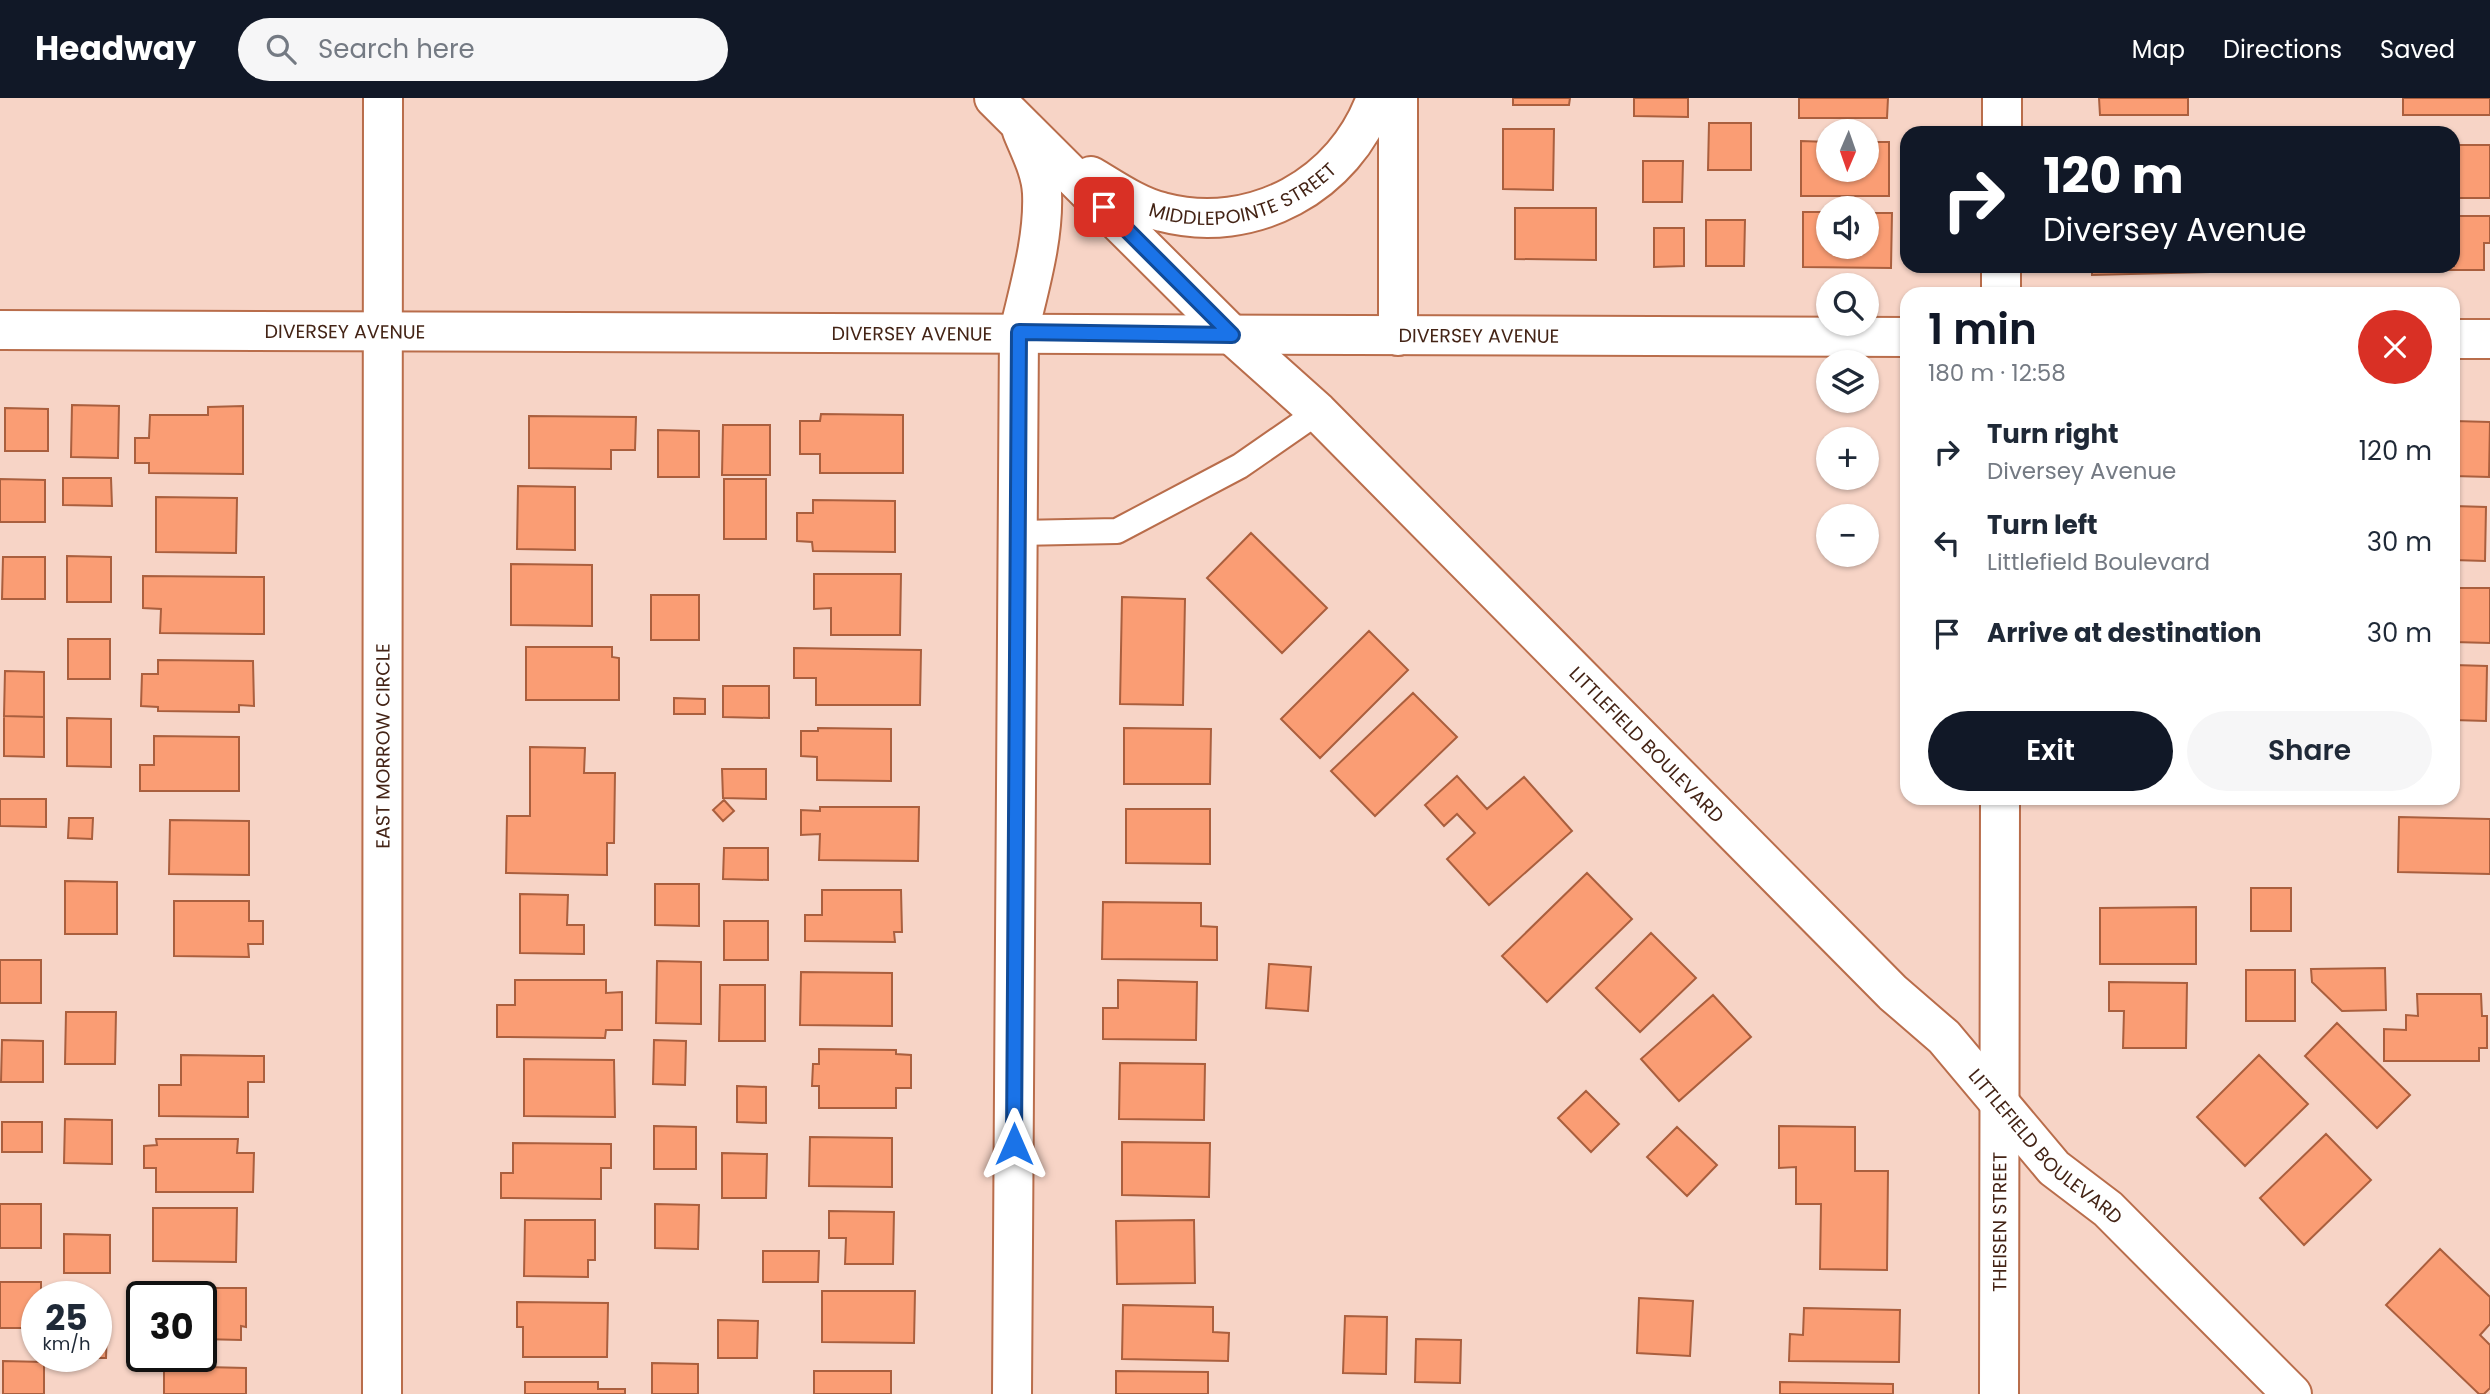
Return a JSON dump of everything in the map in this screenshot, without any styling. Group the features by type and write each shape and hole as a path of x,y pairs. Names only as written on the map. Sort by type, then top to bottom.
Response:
{"street":[{"name":"EAST MORROW CIRCLE","path":"382,1394 383,98"},
{"name":"MIDDLEPOINTE STREET","path":"1018,122 1137,201 1161,212 1211,219 1261,211 1306,190 1330,171 1351,148 1377,98"},
{"path":"1398,98 1398,336"},
{"path":"2002,98 2002,126"},
{"path":"1012,1394 1019,332 1035,260 1042,194 1037,168 1018,122"},
{"name":"LITTLEFIELD BOULEVARD","path":"1018,122 1232,335 1318,412 1893,993 1944,1037 2054,1168 2108,1209 2292,1394"},
{"name":"DIVERSEY AVENUE","path":"0,330 1900,337"},
{"path":"2460,339 2490,339"},
{"name":"THEISEN STREET","path":"1999,1394 2000,805"}],"lane":[{"path":"1018,533 1117,531 1240,466 1318,412"}],"building":[{"path":"1513,98 1570,98 1569,105 1513,105"},
{"path":"1634,98 1688,98 1688,117 1634,116"},
{"path":"1799,98 1888,98 1887,118 1799,118"},
{"path":"2099,98 2188,98 2188,115 2100,115"},
{"path":"2403,98 2490,98 2490,115 2403,115"},
{"path":"1709,123 1751,123 1751,170 1708,170"},
{"path":"1503,129 1554,129 1553,190 1503,189"},
{"path":"1801,141 1816,142 1816,182 1880,182 1880,142 1889,142 1889,196 1801,196"},
{"path":"2460,145 2490,145 2490,198 2460,198"},
{"path":"1643,161 1683,161 1682,202 1643,202"},
{"path":"1515,208 1596,208 1596,260 1515,259"},
{"path":"1803,212 1816,212 1816,259 1879,259 1879,213 1892,213 1891,268 1803,267"},
{"path":"2460,216 2490,216 2490,243 2484,243 2484,270 2460,270"},
{"path":"1706,220 1745,220 1744,266 1706,266"},
{"path":"1654,228 1684,228 1684,266 1654,267"},
{"path":"2092,273 2170,273 2092,275"},
{"path":"72,405 119,406 118,458 71,457"},
{"path":"243,406 243,474 149,473 149,463 135,463 135,438 149,438 150,415 208,415 208,407"},
{"path":"5,408 48,409 48,451 5,451"},
{"path":"821,414 903,415 903,473 820,473 820,454 800,454 800,421 820,421"},
{"path":"529,416 636,417 635,450 611,450 611,469 529,468"},
{"path":"2460,421 2490,422 2489,477 2460,476"},
{"path":"723,425 770,425 770,475 722,475"},
{"path":"658,430 699,431 699,477 658,477"},
{"path":"63,478 111,478 112,506 63,505"},
{"path":"0,479 45,480 45,522 0,522"},
{"path":"724,479 766,479 766,539 724,539"},
{"path":"518,486 575,487 575,550 517,549"},
{"path":"156,497 237,498 236,553 156,552"},
{"path":"813,500 895,501 895,552 813,551 812,542 797,541 797,513 813,513"},
{"path":"2460,506 2486,507 2485,561 2460,560"},
{"path":"1251,533 1327,608 1282,653 1207,578"},
{"path":"67,556 111,557 111,602 67,602"},
{"path":"3,557 45,557 45,599 2,599"},
{"path":"511,564 592,565 592,626 511,625"},
{"path":"814,574 901,574 900,635 831,635 831,608 814,609"},
{"path":"143,576 264,577 264,634 160,633 161,609 143,608"},
{"path":"2460,588 2490,588 2490,643 2460,642"},
{"path":"651,595 699,595 699,640 651,640"},
{"path":"1122,597 1185,599 1183,705 1120,704"},
{"path":"1369,631 1408,670 1320,758 1281,719"},
{"path":"68,639 110,639 110,679 68,679"},
{"path":"526,647 612,647 612,657 619,658 619,700 526,700"},
{"path":"794,648 921,650 920,705 816,705 816,678 794,678"},
{"path":"158,660 253,661 254,706 239,705 239,712 158,711 158,707 141,706 142,674 158,674"},
{"path":"2460,665 2487,666 2486,721 2460,720"},
{"path":"5,671 44,672 44,717 4,716"},
{"path":"723,686 769,686 769,718 723,717"},
{"path":"1413,693 1457,737 1375,816 1331,771"},
{"path":"674,698 705,699 705,714 674,714"},
{"path":"4,716 44,717 44,757 4,756"},
{"path":"67,718 111,719 111,767 67,766"},
{"path":"818,728 891,729 891,781 817,780 817,757 801,756 801,731 818,731"},
{"path":"1124,728 1211,729 1210,784 1124,784"},
{"path":"154,736 239,737 239,791 140,791 140,765 154,765"},
{"path":"530,747 585,748 584,773 615,773 614,843 607,843 607,875 506,873 507,816 530,816"},
{"path":"722,769 766,769 766,799 723,798"},
{"path":"1457,776 1487,809 1524,777 1572,831 1489,905 1447,859 1475,833 1457,814 1444,826 1425,805"},
{"path":"0,799 46,799 46,827 0,826"},
{"path":"724,800 734,811 723,821 713,810"},
{"path":"820,807 919,807 918,861 819,860 820,834 801,835 801,810 820,811"},
{"path":"1126,809 1210,809 1210,864 1126,863"},
{"path":"2399,817 2490,819 2490,874 2398,872"},
{"path":"69,818 93,818 92,839 68,838"},
{"path":"170,820 249,821 249,875 169,874"},
{"path":"724,848 768,848 768,880 723,879"},
{"path":"1587,873 1632,919 1547,1002 1502,956"},
{"path":"65,881 117,882 117,934 65,934"},
{"path":"655,884 699,884 699,926 655,925"},
{"path":"2251,888 2291,888 2291,931 2251,931"},
{"path":"822,890 901,890 902,932 894,932 895,942 805,941 805,915 822,915"},
{"path":"520,894 568,895 567,925 584,925 584,954 520,953"},
{"path":"174,901 249,901 249,921 263,921 263,944 248,944 249,957 174,956"},
{"path":"1103,902 1201,903 1201,926 1217,927 1217,960 1102,959"},
{"path":"2196,907 2196,964 2100,964 2100,908"},
{"path":"724,921 768,921 768,960 724,960"},
{"path":"1651,933 1696,978 1640,1032 1596,988"},
{"path":"0,960 41,960 41,1003 0,1003"},
{"path":"657,961 701,962 701,1024 656,1023"},
{"path":"1269,964 1311,967 1308,1011 1266,1008"},
{"path":"2385,968 2386,1010 2342,1011 2312,982 2311,969"},
{"path":"2246,970 2295,970 2295,1021 2246,1021"},
{"path":"801,972 892,973 892,1026 800,1025"},
{"path":"515,980 606,980 606,993 622,992 622,1030 606,1030 605,1038 497,1037 497,1005 515,1005"},
{"path":"1118,980 1197,982 1196,1040 1103,1039 1103,1008 1118,1008"},
{"path":"2109,982 2187,983 2186,1048 2123,1048 2124,1011 2109,1011"},
{"path":"720,985 765,985 765,1041 719,1041"},
{"path":"2417,994 2481,994 2482,1016 2487,1016 2487,1048 2479,1048 2479,1061 2384,1061 2384,1029 2406,1030 2406,1015 2418,1016"},
{"path":"1713,995 1751,1037 1679,1101 1641,1059"},
{"path":"66,1012 116,1012 115,1064 65,1064"},
{"path":"2337,1023 2410,1095 2377,1128 2305,1056"},
{"path":"2,1040 43,1041 43,1082 1,1082"},
{"path":"654,1040 686,1041 685,1085 653,1084"},
{"path":"819,1049 896,1050 896,1054 911,1055 911,1088 896,1088 896,1108 819,1108 819,1086 812,1086 813,1064 819,1064"},
{"path":"181,1055 264,1056 264,1082 248,1082 248,1117 159,1116 159,1085 181,1085"},
{"path":"2259,1055 2308,1104 2245,1166 2197,1117"},
{"path":"524,1059 614,1060 615,1117 524,1116"},
{"path":"1120,1063 1205,1064 1204,1120 1119,1119"},
{"path":"737,1086 766,1087 766,1123 737,1122"},
{"path":"1586,1091 1619,1124 1591,1152 1558,1118"},
{"path":"65,1119 112,1120 112,1164 64,1163"},
{"path":"2,1122 42,1122 42,1152 2,1152"},
{"path":"654,1126 696,1127 696,1169 654,1169"},
{"path":"1779,1126 1855,1127 1855,1171 1888,1171 1887,1270 1820,1269 1821,1204 1796,1204 1796,1167 1779,1168"},
{"path":"1677,1127 1717,1165 1687,1196 1647,1157"},
{"path":"2326,1134 2371,1180 2304,1245 2260,1198"},
{"path":"810,1137 892,1138 892,1187 809,1186"},
{"path":"156,1139 238,1139 237,1153 254,1153 253,1192 156,1192 156,1168 144,1168 144,1146 157,1145"},
{"path":"1122,1142 1210,1143 1209,1197 1122,1195"},
{"path":"513,1143 611,1144 611,1168 601,1168 601,1199 501,1198 501,1173 513,1173"},
{"path":"722,1153 767,1154 766,1198 722,1198"},
{"path":"0,1204 41,1204 41,1248 0,1248"},
{"path":"655,1204 699,1205 698,1249 655,1248"},
{"path":"153,1208 237,1208 236,1262 153,1261"},
{"path":"829,1211 894,1212 893,1264 845,1264 846,1238 829,1238"},
{"path":"525,1220 595,1220 595,1260 588,1260 588,1277 524,1276"},
{"path":"1194,1220 1195,1283 1117,1284 1116,1221"},
{"path":"64,1234 110,1235 110,1273 64,1273"},
{"path":"2440,1249 2490,1297 2490,1324 2480,1335 2490,1345 2490,1388 2484,1394 2479,1394 2386,1305"},
{"path":"763,1251 819,1251 818,1282 763,1282"},
{"path":"0,1282 21,1282 21,1328 0,1328"},
{"path":"217,1288 246,1288 246,1327 241,1326 241,1340 217,1339"},
{"path":"822,1291 915,1291 914,1343 822,1342"},
{"path":"1639,1298 1693,1301 1690,1356 1637,1353"},
{"path":"517,1302 608,1303 607,1357 523,1357 523,1327 517,1327"},
{"path":"1123,1305 1213,1307 1213,1332 1229,1333 1228,1361 1122,1359"},
{"path":"1804,1308 1900,1310 1899,1362 1789,1361 1790,1334 1803,1335"},
{"path":"1345,1316 1387,1317 1386,1374 1343,1373"},
{"path":"718,1320 758,1321 757,1358 718,1358"},
{"path":"1416,1339 1461,1340 1460,1383 1415,1382"},
{"path":"3,1361 21,1361 21,1372 44,1372 44,1394 3,1394"},
{"path":"652,1363 698,1364 698,1394 652,1394"},
{"path":"217,1367 246,1368 246,1394 164,1394 164,1372 217,1372"},
{"path":"814,1371 891,1371 891,1394 814,1394"},
{"path":"1116,1371 1208,1372 1208,1394 1116,1394"},
{"path":"525,1382 598,1382 598,1389 625,1389 625,1394 525,1394"},
{"path":"1780,1382 1893,1384 1893,1394 1780,1394"}],"route":[{"path":"1014,1144 1019,332 1232,335 1104,207"}]}
